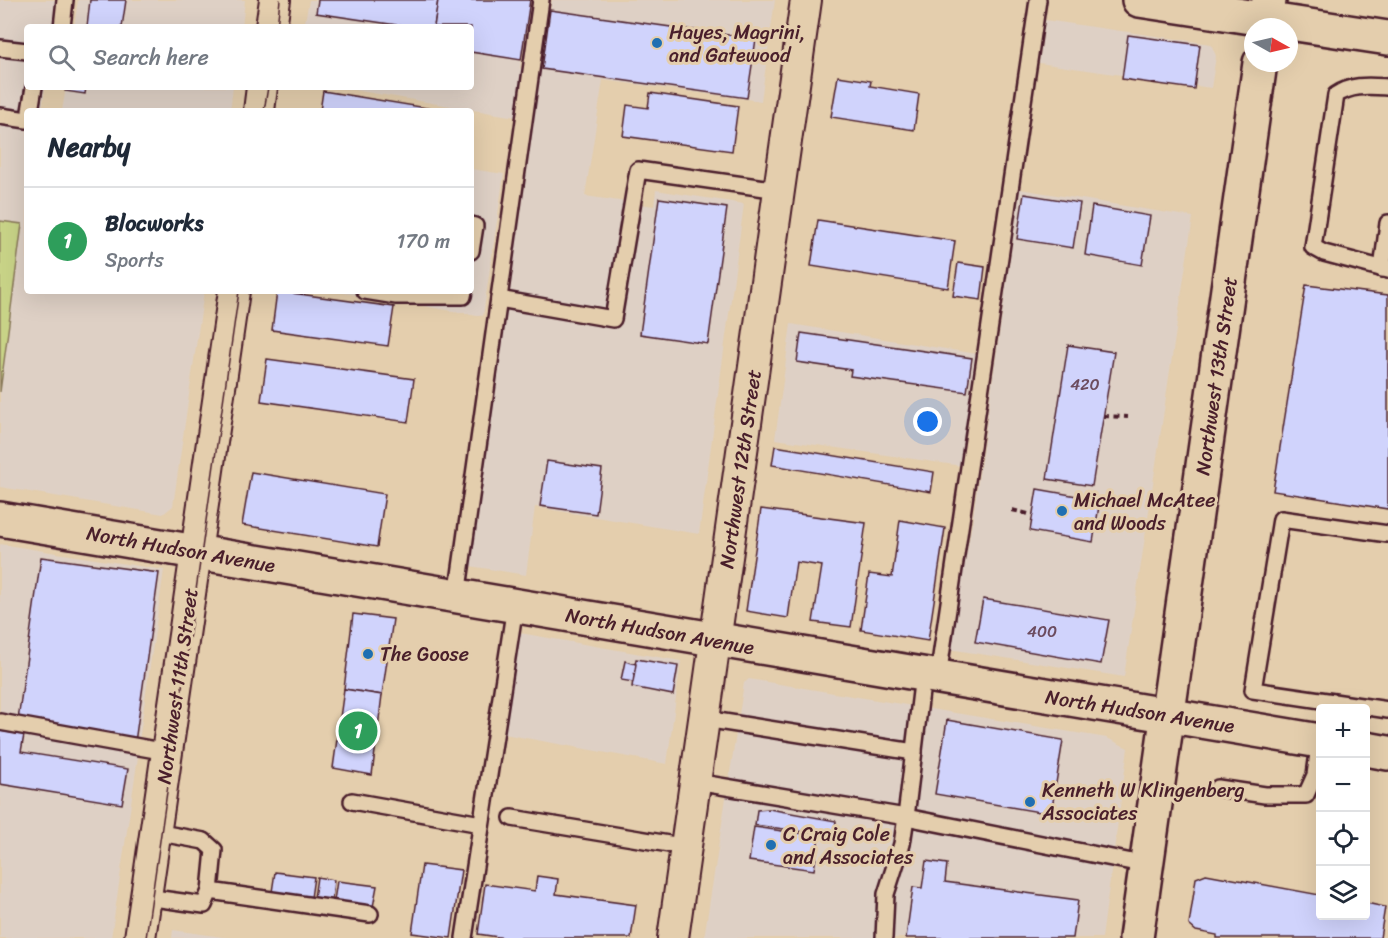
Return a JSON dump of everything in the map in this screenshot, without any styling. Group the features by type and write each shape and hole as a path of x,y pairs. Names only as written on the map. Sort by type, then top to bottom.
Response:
{"street":[{"path":"271,24 274,0"},
{"name":"Northwest 12th Street","path":"680,937 687,847 806,0"},
{"path":"1139,0 1267,15 1388,38"},
{"name":"Northwest 13th Street","path":"1136,938 1259,72"},
{"path":"259,108 262,90"},
{"name":"Northwest 11th Street","path":"140,938 234,294"},
{"name":"North Hudson Avenue","path":"0,519 930,676 1316,736"},
{"path":"1370,750 1388,753"}],"lane":[{"path":"62,24 65,0"},
{"path":"456,596 541,0"},
{"path":"884,938 886,894 902,844 914,752 930,676 1038,0"},
{"path":"0,48 24,51"},
{"path":"1388,87 1363,86 1344,89 1336,95 1313,247 1323,253 1385,270 1388,223"},
{"path":"30,108 34,90"},
{"path":"0,116 24,120"},
{"path":"499,299 613,319 638,170 779,190"},
{"path":"384,294 463,296 463,294"},
{"path":"1317,704 1253,690 1281,519 1388,534"},
{"path":"464,938 515,606"},
{"path":"1370,709 1388,710"},
{"path":"705,719 914,752"},
{"path":"0,722 167,752"},
{"path":"1218,788 1265,795 1306,795 1315,775 1317,758"},
{"path":"696,783 906,817 1147,865"},
{"path":"352,801 481,824"},
{"path":"512,818 687,847"},
{"path":"146,897 204,904 210,891 213,850 204,841 155,832"},
{"path":"210,891 370,914"}],"path":[{"path":"1103,416 1128,417"},
{"path":"1012,510 1033,515"}],"shaded area":[{"path":"0,0 57,0 53,24 24,24 24,90 45,90 42,108 24,108 24,294 204,294 173,506 163,514 0,487"},
{"path":"78,0 245,0 242,24 74,24"},
{"path":"309,0 530,0 520,68 540,71 552,0 775,0 761,101 603,80 585,196 654,206 656,190 744,204 699,534 535,507 526,575 470,566 534,120 474,110 474,108 354,90 474,90 474,24 305,24"},
{"path":"1045,20 1211,44 1216,56 1211,88 1039,63"},
{"path":"66,90 233,90 230,108 62,108"},
{"path":"474,169 504,174 483,316 350,294 474,294"},
{"path":"1020,189 1193,217 1124,677 949,649 972,523"},
{"path":"791,324 977,354 962,466 775,439"},
{"path":"0,544 164,570 139,741 0,717"},
{"path":"520,633 681,661 667,764 504,734"},
{"path":"749,679 1107,738 1128,748 1102,938 704,938 744,683"},
{"path":"0,726 139,750 111,938 0,938"},
{"path":"173,930 230,938 172,938"}],"green space":[{"path":"0,221 22,224 0,392"}],"building":[{"path":"90,0 126,0 122,24 87,24"},
{"path":"318,0 438,0 434,24 390,24 316,13"},
{"path":"438,0 530,0 521,60 474,52 474,24 434,24"},
{"name":"Hayes, Magrini, and Gatewood","path":"550,10 756,39 747,98 542,69"},
{"path":"1128,35 1200,45 1194,89 1122,79"},
{"path":"838,76 871,81 870,86 919,94 914,130 831,117"},
{"path":"65,90 86,90 85,94"},
{"path":"323,91 427,108 320,108"},
{"path":"650,93 738,106 732,151 623,136 627,105 648,108"},
{"path":"1024,194 1080,203 1073,248 1017,239"},
{"path":"659,198 727,208 708,344 640,334"},
{"path":"1092,206 1150,216 1142,265 1085,255"},
{"path":"818,220 955,241 948,288 811,266"},
{"path":"958,263 985,267 981,300 953,296"},
{"path":"1306,285 1388,295 1388,509 1273,491"},
{"path":"277,294 299,294 394,307 388,346 272,330"},
{"path":"801,333 972,358 967,392 850,376 851,370 797,362"},
{"path":"1068,345 1114,352 1092,486 1047,479"},
{"path":"267,359 414,379 408,422 261,401"},
{"path":"775,446 934,472 931,492 772,465"},
{"path":"547,461 602,469 596,514 540,506"},
{"path":"251,472 385,494 377,547 242,525"},
{"path":"1037,489 1100,500 1093,542 1030,531"},
{"path":"761,509 866,523 851,627 813,622 822,566 796,562 788,618 746,611"},
{"path":"900,520 945,528 928,641 861,630 869,574 892,577"},
{"path":"41,557 159,573 135,742 18,720"},
{"path":"983,599 1109,620 1101,664 975,642"},
{"name":"The Goose","path":"353,614 393,619 382,695 344,689"},
{"path":"636,659 678,666 673,695 632,687"},
{"path":"625,661 636,664 633,682 621,680"},
{"path":"344,689 382,695 372,775 333,768"},
{"path":"947,720 1063,740 1051,814 935,794"},
{"path":"0,731 24,735 21,752 128,769 122,804 0,784"},
{"path":"769,809 836,821 834,836 755,825 757,810"},
{"path":"754,827 819,836 814,870 749,861"},
{"path":"926,861 947,864 945,882 1078,900 1073,938 906,938 913,887 922,888"},
{"path":"422,865 461,870 451,938 412,933"},
{"path":"275,872 314,877 311,898 272,892"},
{"path":"1206,874 1316,894 1316,920 1370,920 1370,904 1385,907 1380,938 1217,938 1217,935 1196,931 1189,925 1196,878"},
{"path":"537,876 558,879 556,894 636,905 631,938 505,938 478,934 485,884 535,891"},
{"path":"317,877 334,880 332,900 314,898"},
{"path":"337,881 377,886 373,907 334,901"}],"tram line":[{"path":"277,24 280,0"},
{"path":"264,108 268,90"},
{"path":"146,938 239,294"}],"place":[{"name":"Hayes, Magrini, and Gatewood","path":"657,43"},
{"name":"Michael McAtee and Woods","path":"1062,511"},
{"name":"The Goose","path":"368,654"},
{"name":"Blocworks","path":"358,731"},
{"name":"Kenneth W Klingenberg Associates","path":"1030,802"},
{"name":"C Craig Cole and Associates","path":"771,845"}]}
